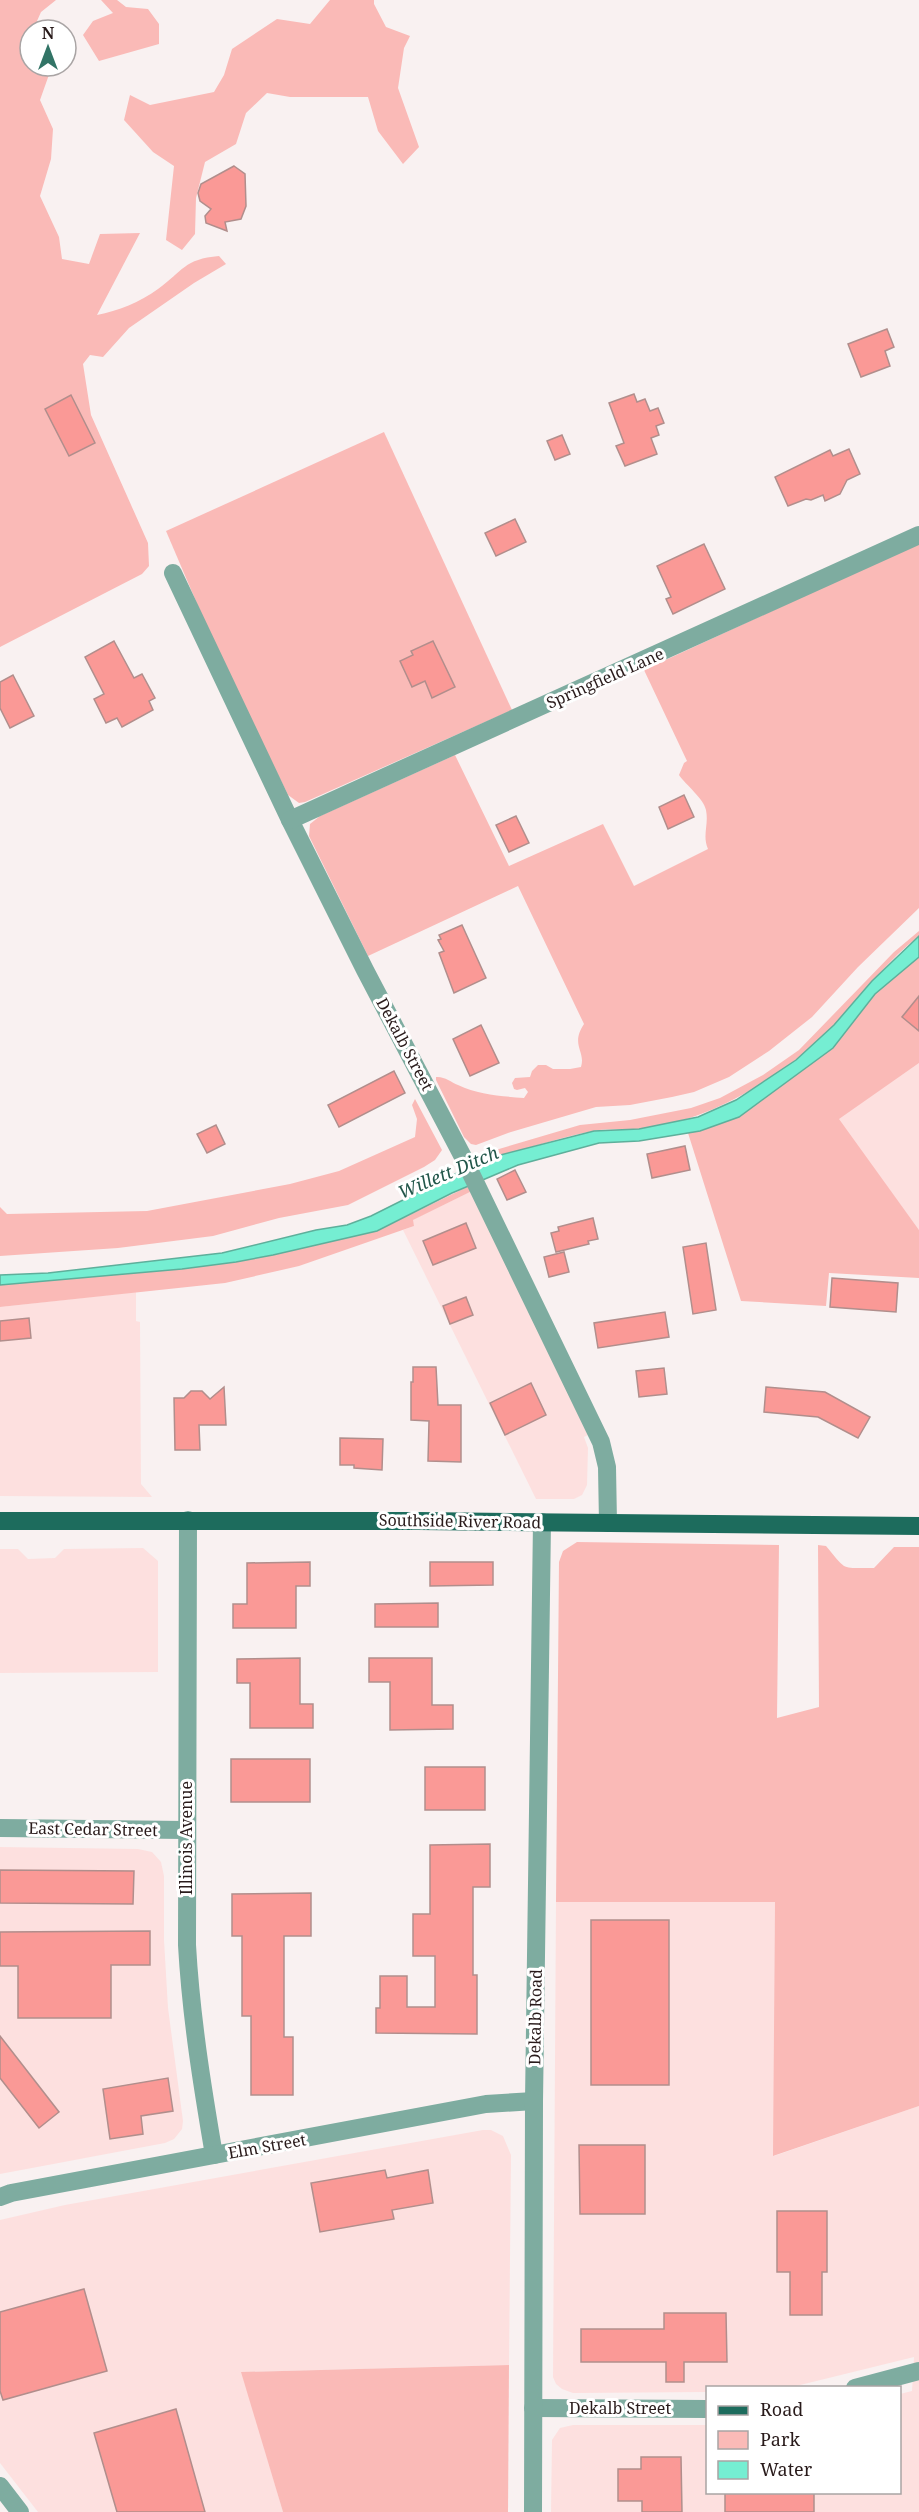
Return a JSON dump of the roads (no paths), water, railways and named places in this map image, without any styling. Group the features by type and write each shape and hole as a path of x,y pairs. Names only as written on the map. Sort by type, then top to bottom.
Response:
{"main road":[{"name":"Southside River Road","path":"0,1521 188,1520 919,1526"}],"street":[{"name":"Springfield Lane","path":"290,820 919,535"},
{"name":"Dekalb Street","path":"173,573 290,820 464,1160 601,1442 607,1467 608,1523"},
{"name":"Illinois Avenue","path":"188,1520 185,1830 190,2001 214,2155"},
{"name":"Dekalb Road","path":"532,2512 534,2101 542,1522"},
{"name":"East Cedar Street","path":"0,1827 185,1830"},
{"name":"Elm Street","path":"0,2197 11,2193 498,2102 534,2101"},
{"path":"863,2386 916,2372"},
{"name":"Dekalb Street","path":"533,2408 706,2409"},
{"path":"0,2486 20,2512"}],"water":[{"path":"919,936 919,957 875,994 833,1048 739,1117 700,1131 639,1141 599,1143 518,1165 452,1193 377,1231 273,1255 182,1269 0,1285 0,1275 48,1273 222,1253 316,1230 347,1225 371,1216 485,1159 594,1131 639,1129 698,1117 736,1100 796,1060 834,1025 872,981"}],"water label":[{"name":"Willett Ditch","path":"448,1172"}]}
